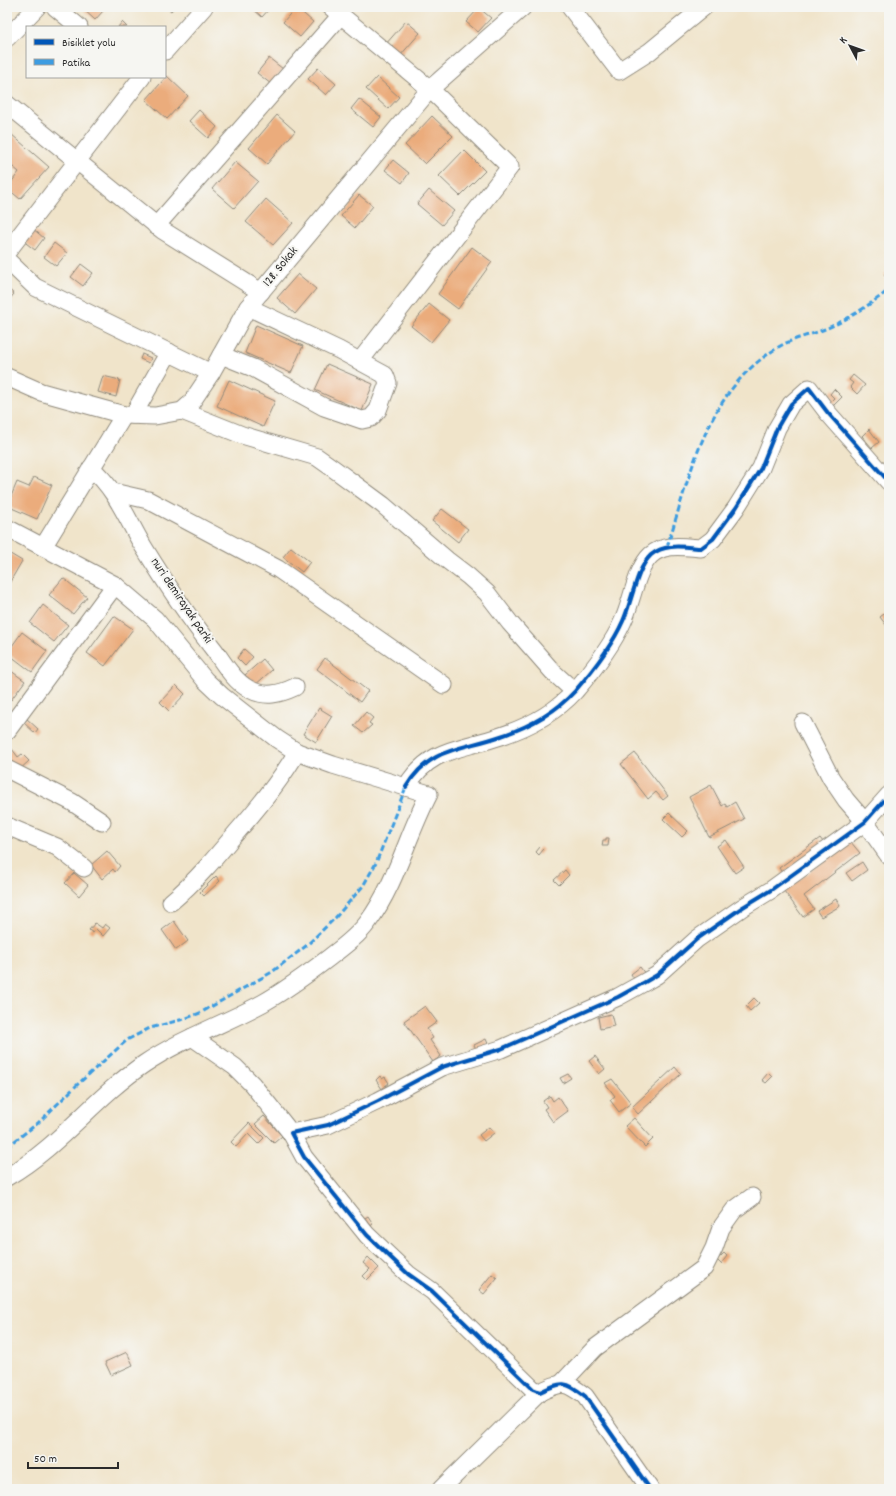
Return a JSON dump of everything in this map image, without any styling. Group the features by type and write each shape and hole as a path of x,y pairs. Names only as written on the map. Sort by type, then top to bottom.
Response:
{"street":[{"path":"7,38 37,7"},
{"path":"55,7 78,26"},
{"path":"166,50 204,7"},
{"path":"570,7 619,71 650,52 704,7"},
{"name":"128. Sokak","path":"182,411 191,403 211,373 248,307 430,89 518,9"},
{"path":"156,226 336,11 430,89 510,167 360,361"},
{"path":"7,252 140,78"},
{"path":"7,104 156,226 261,292"},
{"path":"7,260 35,286 70,305 211,373"},
{"path":"221,355 253,368 324,407 362,420 371,418 378,410 388,383 385,375 360,361 248,307"},
{"path":"43,547 91,468 169,352"},
{"path":"7,376 41,392 128,415 155,416 182,411 242,435 317,457 383,505 487,593 510,623 553,672 574,691"},
{"path":"406,787 422,766 434,757 525,727 546,715 574,691 613,640 623,623 644,563 659,550 675,546 701,548 713,539 761,468 777,428 791,404 809,388 828,413 889,482"},
{"name":"nuri demirayak parki","path":"91,468 104,479 144,546 208,642 242,684 250,689 268,695 284,692 295,687"},
{"path":"113,492 148,500 278,569 444,685"},
{"path":"7,528 115,585 155,618 205,680 258,726 297,752 332,765 429,794 416,820 387,894 368,924 346,944 312,971 263,1003 192,1036 165,1051 127,1077 86,1112 46,1150 7,1177"},
{"path":"7,730 115,585"},
{"path":"803,723 832,778 846,800 865,822 889,856"},
{"path":"171,902 208,867 256,810 281,778 297,752"},
{"path":"7,769 72,802 102,822"},
{"path":"291,1133 328,1125 378,1101 442,1067 501,1049 618,997 658,975 698,939 743,907 772,890 865,822 889,795"},
{"path":"7,826 57,847 84,868"},
{"path":"192,1036 236,1067 252,1084 291,1133 304,1157 366,1235 408,1274 432,1291 533,1389 540,1392"},
{"path":"441,1489 540,1392 562,1383 595,1348 704,1268 714,1248 721,1228 734,1210 752,1197"},
{"path":"562,1383 571,1386 585,1396 650,1489"}],"building":[{"path":"98,7 103,11 95,20 82,8"},
{"path":"166,7 175,7 171,11"},
{"path":"251,7 271,7 262,17"},
{"path":"296,7 313,22 300,37 283,22"},
{"path":"479,8 491,18 478,32 466,22"},
{"path":"406,21 420,33 399,57 385,45"},
{"path":"122,22 126,26 119,26"},
{"path":"269,58 283,69 271,84 257,73"},
{"path":"318,68 336,84 326,95 308,79"},
{"path":"167,76 188,96 167,119 146,100"},
{"path":"377,77 399,97 388,109 366,89"},
{"path":"359,99 381,117 373,127 351,109"},
{"path":"199,110 217,127 208,138 189,121"},
{"path":"277,115 295,131 267,164 249,148"},
{"path":"432,116 453,136 425,164 405,145"},
{"path":"11,134 49,167 20,199 7,188 19,172 7,162 7,139"},
{"path":"464,150 485,171 460,196 439,176"},
{"path":"393,160 409,173 402,183 385,170"},
{"path":"235,162 258,181 234,208 212,189"},
{"path":"429,190 454,211 442,225 417,204"},
{"path":"359,195 373,206 355,228 341,216"},
{"path":"266,199 293,223 273,245 246,222"},
{"path":"32,228 44,238 35,250 22,240"},
{"path":"54,243 67,253 56,266 44,257"},
{"path":"472,247 492,262 458,309 438,294"},
{"path":"81,264 93,273 83,286 71,277"},
{"path":"888,271 889,275 886,277 884,275"},
{"path":"298,274 316,289 295,314 277,298"},
{"path":"7,288 14,294 7,302"},
{"path":"429,304 449,320 431,342 411,326"},
{"path":"256,325 303,346 291,373 245,353"},
{"path":"142,354 151,358 149,363 140,359"},
{"path":"327,364 373,384 362,411 315,390"},
{"path":"853,375 865,385 857,394 850,387 853,383 849,380"},
{"path":"103,376 120,380 116,397 98,392"},
{"path":"229,380 275,401 263,427 217,406"},
{"path":"834,389 842,397 833,406 829,403 834,398 830,394"},
{"path":"869,429 879,442 872,448 862,436"},
{"path":"34,477 52,485 37,519 7,506 17,482 29,487"},
{"path":"442,509 468,529 458,542 432,521"},
{"path":"291,547 310,562 302,572 283,557"},
{"path":"7,552 22,561 7,587"},
{"path":"63,578 87,597 73,614 49,595"},
{"path":"43,605 68,625 54,642 30,623"},
{"path":"889,610 889,629 880,617"},
{"path":"114,616 133,629 105,666 87,653"},
{"path":"22,632 47,651 32,672 7,653"},
{"path":"244,649 253,657 245,666 237,658"},
{"path":"325,658 368,691 360,702 317,669"},
{"path":"263,659 272,670 254,686 245,675"},
{"path":"7,668 25,681 11,700 7,698"},
{"path":"176,685 185,694 169,711 160,702"},
{"path":"319,708 332,716 316,742 303,734"},
{"path":"366,712 373,718 369,723 372,725 363,733 354,726"},
{"path":"26,718 38,729 35,733 23,722"},
{"path":"12,749 18,757 22,754 29,761 19,770 7,764 7,754"},
{"path":"635,753 668,796 663,800 656,792 648,799 621,764"},
{"path":"711,785 722,806 725,804 727,807 735,802 744,819 709,837 689,797"},
{"path":"669,813 688,831 682,837 663,819"},
{"path":"606,838 609,838 608,846 602,846 603,840 606,840"},
{"path":"820,838 827,847 785,877 779,868"},
{"path":"726,840 744,867 735,873 717,846"},
{"path":"850,841 860,853 804,896 814,909 803,917 784,891"},
{"path":"540,847 543,850 539,855 536,852"},
{"path":"107,851 120,866 115,872 113,869 102,879 91,865"},
{"path":"862,862 867,870 852,881 846,873"},
{"path":"565,870 569,875 559,885 554,880"},
{"path":"74,873 88,885 79,896 65,883"},
{"path":"216,876 220,881 204,896 200,892"},
{"path":"836,899 840,906 821,917 817,911"},
{"path":"174,921 188,941 176,950 162,930"},
{"path":"95,923 102,928 105,924 110,928 103,936 96,929 93,933 89,930"},
{"path":"640,967 648,978 638,985 631,974"},
{"path":"754,998 759,1003 750,1011 746,1006"},
{"path":"425,1006 437,1022 427,1029 433,1038 430,1040 441,1056 433,1062 404,1021"},
{"path":"611,1014 614,1026 600,1029 598,1017"},
{"path":"486,1039 489,1046 478,1052 474,1045"},
{"path":"595,1056 605,1069 599,1074 589,1061"},
{"path":"675,1067 681,1074 638,1114 632,1107"},
{"path":"768,1073 772,1077 766,1083 762,1080"},
{"path":"568,1074 571,1078 563,1083 560,1078"},
{"path":"380,1076 382,1079 385,1077 389,1083 385,1086 390,1092 386,1095 376,1080"},
{"path":"612,1079 631,1103 619,1112 610,1100 615,1096 605,1083"},
{"path":"550,1096 553,1101 558,1097 568,1111 553,1122 544,1109 547,1107 543,1101"},
{"path":"264,1116 282,1136 274,1143 255,1124"},
{"path":"634,1118 653,1139 645,1147 625,1126"},
{"path":"249,1123 264,1138 258,1144 248,1134 236,1147 231,1142"},
{"path":"489,1127 494,1133 484,1141 479,1135"},
{"path":"368,1216 373,1224 368,1228 362,1220"},
{"path":"724,1253 727,1256 721,1264 717,1260"},
{"path":"368,1257 379,1268 367,1280 363,1276 370,1269 363,1263"},
{"path":"492,1274 497,1278 484,1294 479,1290"},
{"path":"127,1352 133,1365 111,1375 105,1362"}],"marked path":[{"path":"667,547 694,461 705,434 719,408 735,384 756,363 782,345 792,340 820,331 850,317 889,290"},
{"path":"7,1147 38,1123 78,1084 127,1040 150,1028 200,1013 272,972 306,946 336,917 363,886 376,863 406,787"}],"cycle path":[{"path":"406,787 415,774 425,764 436,757 521,728 541,718 567,699 608,649 619,630 638,577 646,561 656,551 668,547 701,548 713,539 736,508 761,468 777,428 791,404 809,388 828,413 889,482"},
{"path":"650,1489 585,1396 564,1384 559,1384 540,1392 533,1389 432,1291 408,1274 367,1235 304,1157 291,1133 328,1125 378,1101 442,1067 501,1049 618,997 645,982 657,975 697,939 743,907 771,890 865,822 889,795"}]}
